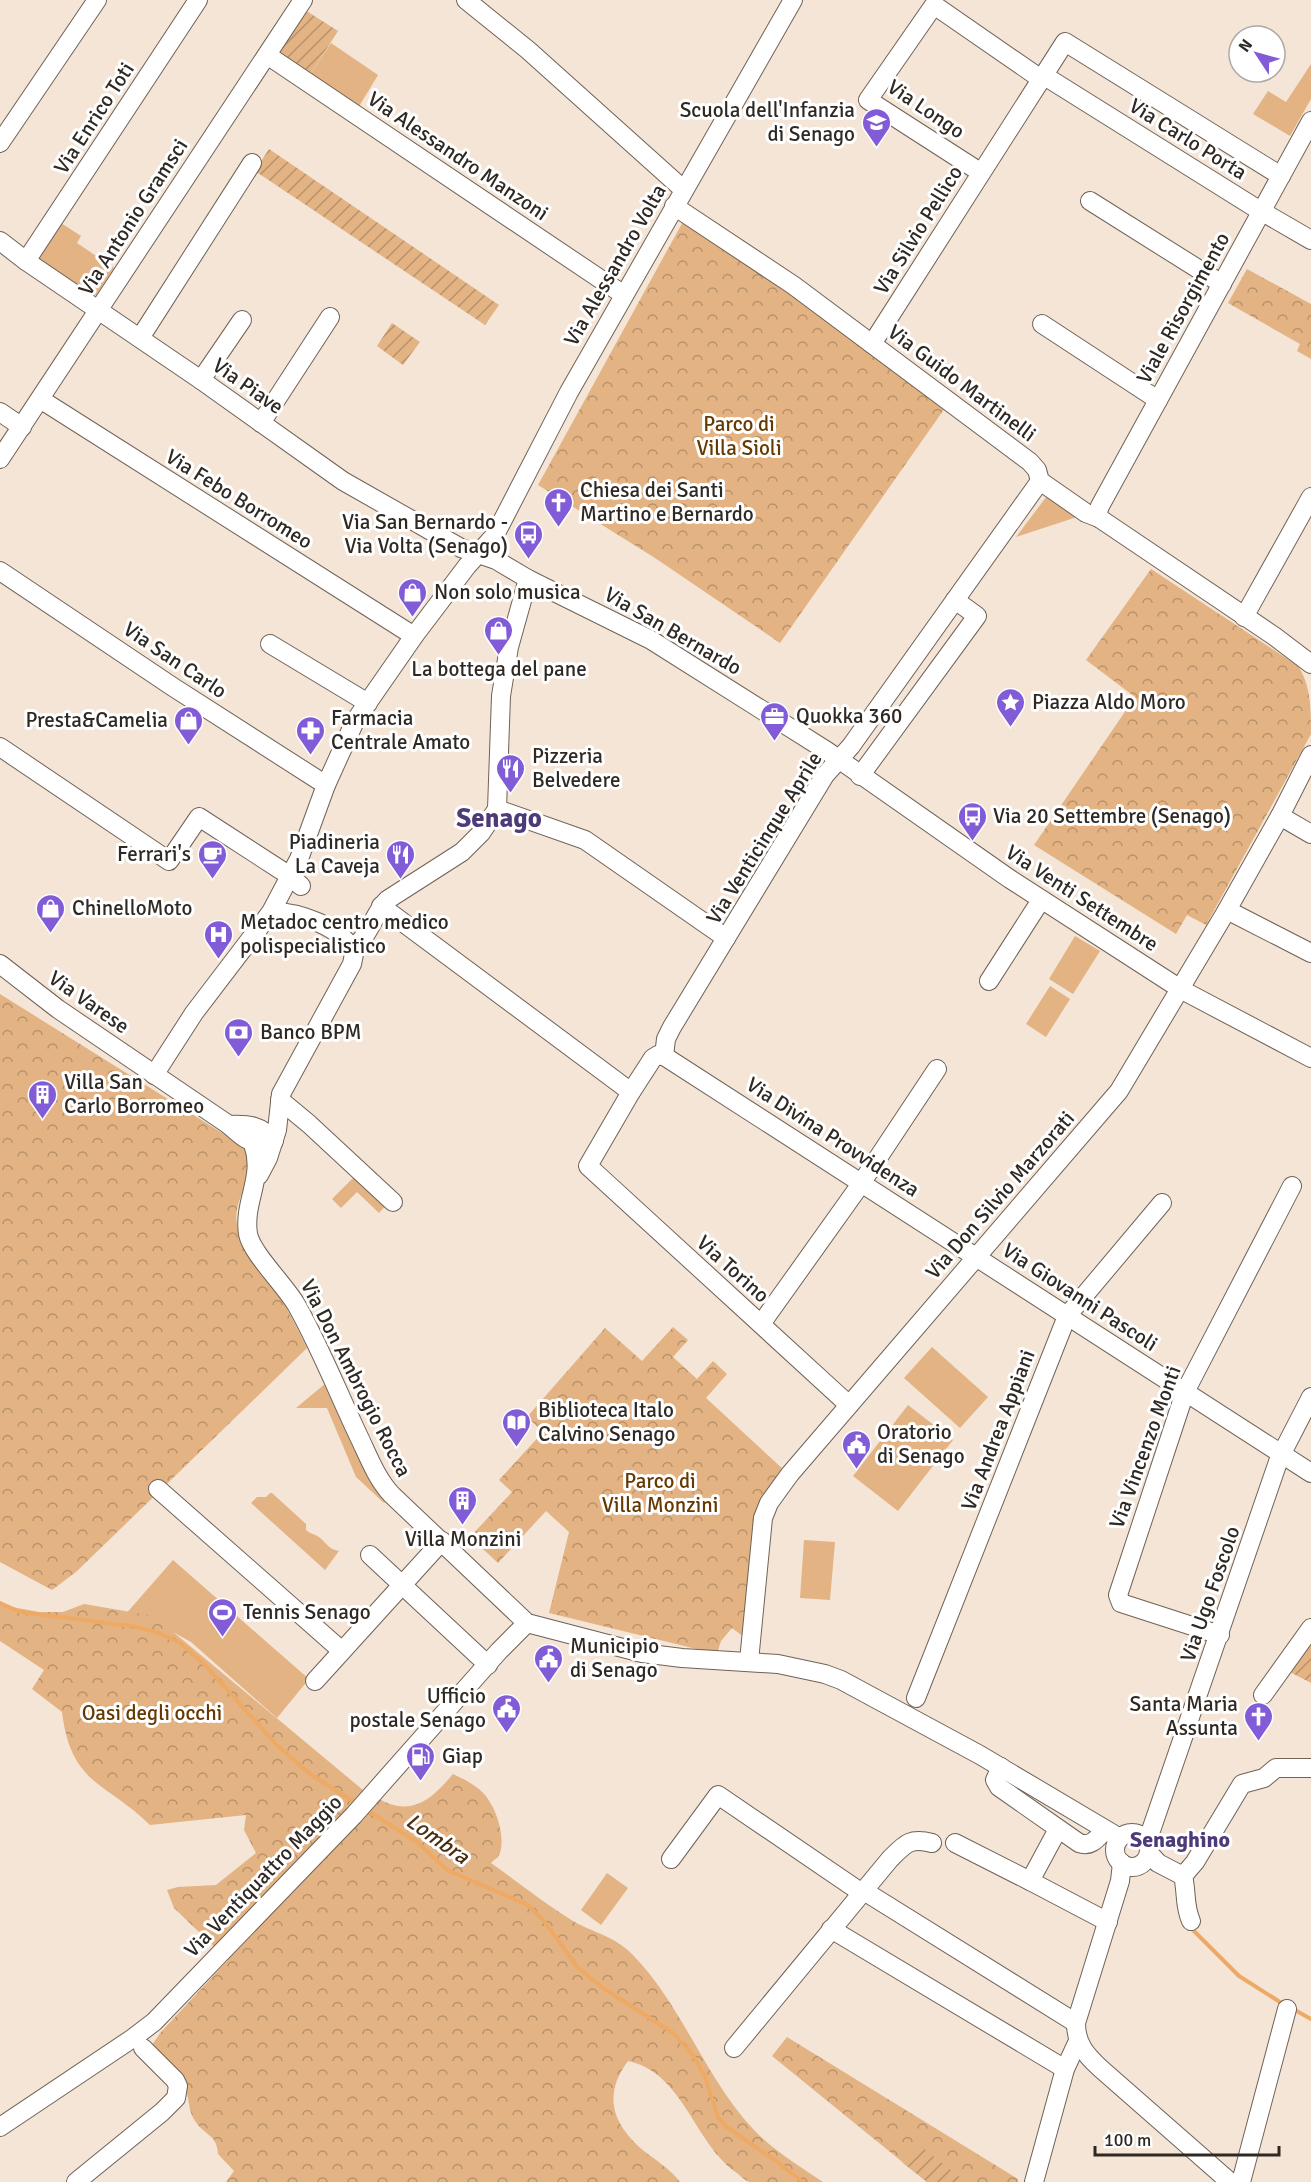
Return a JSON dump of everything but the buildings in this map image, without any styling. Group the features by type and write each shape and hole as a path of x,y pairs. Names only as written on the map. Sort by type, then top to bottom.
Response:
{"street":[{"path":"0,143 97,0"},
{"name":"Via Enrico Toti","path":"26,261 198,0"},
{"name":"Via Antonio Gramsci","path":"0,459 303,0"},
{"path":"466,0 528,50 684,190"},
{"name":"Via Alessandro Volta","path":"154,1074 194,1013 296,881 299,859 326,785 355,722 414,636 495,535 506,517 547,432 793,0"},
{"name":"Via Longo","path":"980,172 868,100 934,5 1042,77"},
{"name":"Via Silvio Pellico","path":"872,344 1065,42 1281,176"},
{"name":"Via Alessandro Manzoni","path":"267,55 624,295"},
{"name":"Via Carlo Porta","path":"1042,77 1311,240"},
{"name":"Viale Risorgimento","path":"1099,518 1100,506 1311,121"},
{"path":"141,338 252,162"},
{"path":"1090,201 1222,284"},
{"name":"Via Guido Martinelli","path":"674,206 793,285 1030,462 1037,470 1040,481 1086,513 1099,518 1309,664"},
{"name":"Via Piave","path":"0,241 343,481 461,548 478,554"},
{"path":"261,423 330,317"},
{"path":"201,380 242,320"},
{"path":"1042,324 1158,400"},
{"name":"Via Febo Borromeo","path":"40,399 414,636"},
{"path":"0,412 22,427"},
{"name":"Via Venticinque Aprile","path":"664,1056 666,1039 672,1027 825,774 839,760 1040,481"},
{"path":"1244,617 1303,529 1311,497"},
{"name":"Via San Bernardo","path":"478,554 496,560 528,579 651,640 839,760"},
{"name":"Via San Carlo","path":"0,571 173,687 326,785"},
{"path":"351,948 364,937 381,906 387,900 462,852 481,833 497,809 501,696 509,647 528,579"},
{"path":"860,776 976,616 955,600"},
{"path":"270,644 368,703"},
{"path":"0,747 169,861 199,817 296,881 302,915"},
{"name":"Via Don Silvio Marzorati","path":"749,1661 765,1510 790,1474 1119,1091 1182,990 1280,816 1311,755"},
{"name":"Via Venti Settembre","path":"839,760 1041,900 1182,990 1311,1058"},
{"path":"497,809 585,840 726,938"},
{"path":"1280,816 1311,834"},
{"path":"989,981 1041,900"},
{"path":"381,906 631,1092 653,1058 658,1055 664,1056"},
{"path":"1227,910 1311,953"},
{"path":"257,1179 274,1141 279,1100 352,964 354,954 340,935 302,915 284,911 271,912"},
{"name":"Via Varese","path":"0,964 58,1009 254,1144"},
{"name":"Via Divina Provvidenza","path":"664,1056 977,1257"},
{"path":"761,1324 862,1182 937,1069"},
{"name":"Via Torino","path":"631,1092 588,1166 849,1405"},
{"path":"279,1100 309,1124 393,1202"},
{"path":"229,1125 256,1126 266,1131 274,1141"},
{"path":"257,1179 258,1155 254,1144 262,1145 274,1141"},
{"name":"Via Don Ambrogio Rocca","path":"257,1179 247,1220 250,1239 290,1295 306,1308 377,1474 392,1495 527,1623"},
{"name":"Via Vincenzo Monti","path":"1220,1635 1121,1603 1118,1598 1185,1392 1292,1185"},
{"name":"Via Andrea Appiani","path":"916,1698 1067,1316 1162,1203"},
{"name":"Via Giovanni Pascoli","path":"977,1257 1311,1473"},
{"name":"Via Ugo Foscolo","path":"1034,2182 1110,1915 1142,1858 1282,1454 1311,1397"},
{"path":"158,1489 342,1651"},
{"path":"315,1681 442,1541"},
{"path":"370,1555 488,1665"},
{"path":"527,1623 642,1653 778,1664 833,1677 980,1755 1082,1816 1113,1838 1116,1854 1142,1858 1183,1876"},
{"name":"Via Ventiquattro Maggio","path":"0,2127 144,2030 354,1815 527,1623"},
{"path":"1263,1695 1311,1628"},
{"path":"1001,1767 995,1780 999,1788 1058,1829 1084,1845 1135,1833 1144,1838 1142,1858"},
{"path":"1183,1876 1196,1862 1242,1784 1264,1778 1276,1768 1311,1768"},
{"path":"670,1859 718,1795 1077,2032 1082,2050 1100,2068 1230,2182"},
{"path":"1030,1881 1058,1829"},
{"path":"734,2048 890,1859 910,1841 920,1840 932,1843"},
{"path":"955,1843 1030,1881 1110,1915"},
{"path":"1183,1876 1185,1906 1191,1921"},
{"path":"831,1929 1065,2069"},
{"path":"1241,2182 1287,2009"},
{"path":"76,2182 147,2126 176,2098 178,2086 175,2080 142,2048"}],"green space":[{"path":"305,10 338,31 309,76 282,57 280,51"},
{"path":"331,43 378,75 358,108 309,76"},
{"path":"1311,64 1311,99 1290,136 1253,114 1268,91 1286,102"},
{"path":"269,149 499,305 485,325 255,171"},
{"path":"76,195 79,197 61,223 81,236 77,243 114,268 96,295 90,296 38,261 37,253"},
{"name":"Parco di Villa Sioli","path":"685,218 846,331 945,408 780,643 655,558 538,485"},
{"path":"1247,269 1311,304 1311,359 1297,351 1300,344 1228,303"},
{"path":"392,323 420,342 403,365 377,346"},
{"path":"1047,496 1077,517 1016,537"},
{"path":"1151,569 1298,666 1306,681 1310,707 1311,734 1206,925 1187,915 1176,934 1034,845 1135,697 1086,660"},
{"path":"806,758 811,760 813,765 811,770 806,772 801,770 799,765 801,760"},
{"path":"1075,936 1100,951 1073,994 1049,979"},
{"path":"1050,986 1070,999 1046,1037 1026,1024"},
{"path":"0,994 243,1146 250,1165 236,1214 239,1232 247,1248 277,1291 307,1348 76,1572 52,1590 0,1562"},
{"path":"356,1175 387,1204 379,1213 357,1192 341,1208 332,1199"},
{"name":"Parco di Villa Monzini","path":"673,1327 688,1340 673,1357 697,1379 713,1361 727,1374 706,1398 784,1470 764,1497 744,1637 732,1628 721,1641 717,1654 549,1613 569,1532 546,1511 498,1563 470,1537 512,1492 499,1480 543,1432 527,1417 605,1328 642,1361"},
{"path":"932,1347 988,1397 960,1428 904,1378"},
{"path":"326,1383 387,1500 384,1503 356,1477 327,1408 296,1408"},
{"path":"908,1405 953,1440 898,1511 853,1476"},
{"path":"270,1493 306,1524 306,1530 339,1551 325,1570 251,1503 257,1497 266,1497"},
{"path":"804,1540 835,1542 830,1600 800,1598"},
{"name":"Tennis Senago","path":"173,1560 309,1679 277,1718 191,1642 160,1625 124,1616"},
{"name":"Oasi degli occhi","path":"0,1602 12,1607 39,1612 63,1612 84,1604 154,1616 363,1790 377,1799 390,1804 412,1806 432,1795 453,1774 472,1784 488,1799 499,1824 502,1839 500,1853 491,1863 563,1914 611,1939 632,1954 650,1974 680,2018 721,2088 737,2110 770,2145 823,2182 747,2181 720,2158 675,2093 662,2079 646,2068 628,2061 615,2086 613,2098 618,2120 633,2141 668,2169 680,2182 226,2182 234,2171 218,2154 213,2139 195,2121 181,2081 149,2049 161,2032 228,1960 174,1908 167,1890 178,1887 216,1885 256,1853 244,1830 246,1815 150,1825 92,1779 73,1754 62,1712 32,1689 44,1670 0,1641"},
{"path":"1311,1645 1311,1683 1290,1672"},
{"path":"607,1873 628,1888 601,1925 581,1910"},
{"path":"787,2037 1018,2179 1018,2182 927,2182 772,2056"},
{"path":"918,2144 966,2182 927,2182 903,2163"}],"waterway":[{"name":"Lombra","path":"0,1603 20,1612 137,1627 159,1633 180,1643 204,1664 276,1744 310,1774 356,1803"},
{"name":"Lombra","path":"365,1809 417,1842 447,1870 528,1905 544,1921 578,1968 603,1988 673,2033 693,2055 705,2077 718,2117 725,2126 803,2182"},
{"path":"1192,1929 1239,1976 1283,2004"},
{"path":"1293,2009 1311,2019"}],"place":[{"name":"Scuola dell'Infanzia di Senago","path":"876,148"},
{"name":"Chiesa dei Santi Martino e Bernardo","path":"559,528"},
{"name":"Via San Bernardo - Via Volta (Senago)","path":"529,560"},
{"name":"Non solo musica","path":"413,618"},
{"name":"La bottega del pane","path":"499,656"},
{"name":"Piazza Aldo Moro","path":"1011,728"},
{"name":"Quokka 360","path":"775,742"},
{"name":"Presta&Camelia","path":"189,746"},
{"name":"Farmacia Centrale Amato","path":"310,756"},
{"name":"Pizzeria Belvedere","path":"511,794"},
{"name":"Via 20 Settembre (Senago)","path":"972,842"},
{"name":"Ferrari's","path":"212,880"},
{"name":"Piadineria La Caveja","path":"401,880"},
{"name":"ChinelloMoto","path":"51,934"},
{"name":"Metadoc centro medico polispecialistico","path":"219,960"},
{"name":"Banco BPM","path":"239,1058"},
{"name":"Villa San Carlo Borromeo","path":"43,1120"},
{"name":"Biblioteca Italo Calvino Senago","path":"517,1448"},
{"name":"Oratorio di Senago","path":"856,1470"},
{"name":"Villa Monzini","path":"463,1526"},
{"name":"Tennis Senago","path":"222,1638"},
{"name":"Municipio di Senago","path":"549,1684"},
{"name":"Ufficio postale Senago","path":"507,1734"},
{"name":"Santa Maria Assunta","path":"1259,1742"},
{"name":"Giap","path":"421,1782"}],"district":[{"name":"Senago","path":"499,818"},
{"name":"Senaghino","path":"1180,1839"}]}
